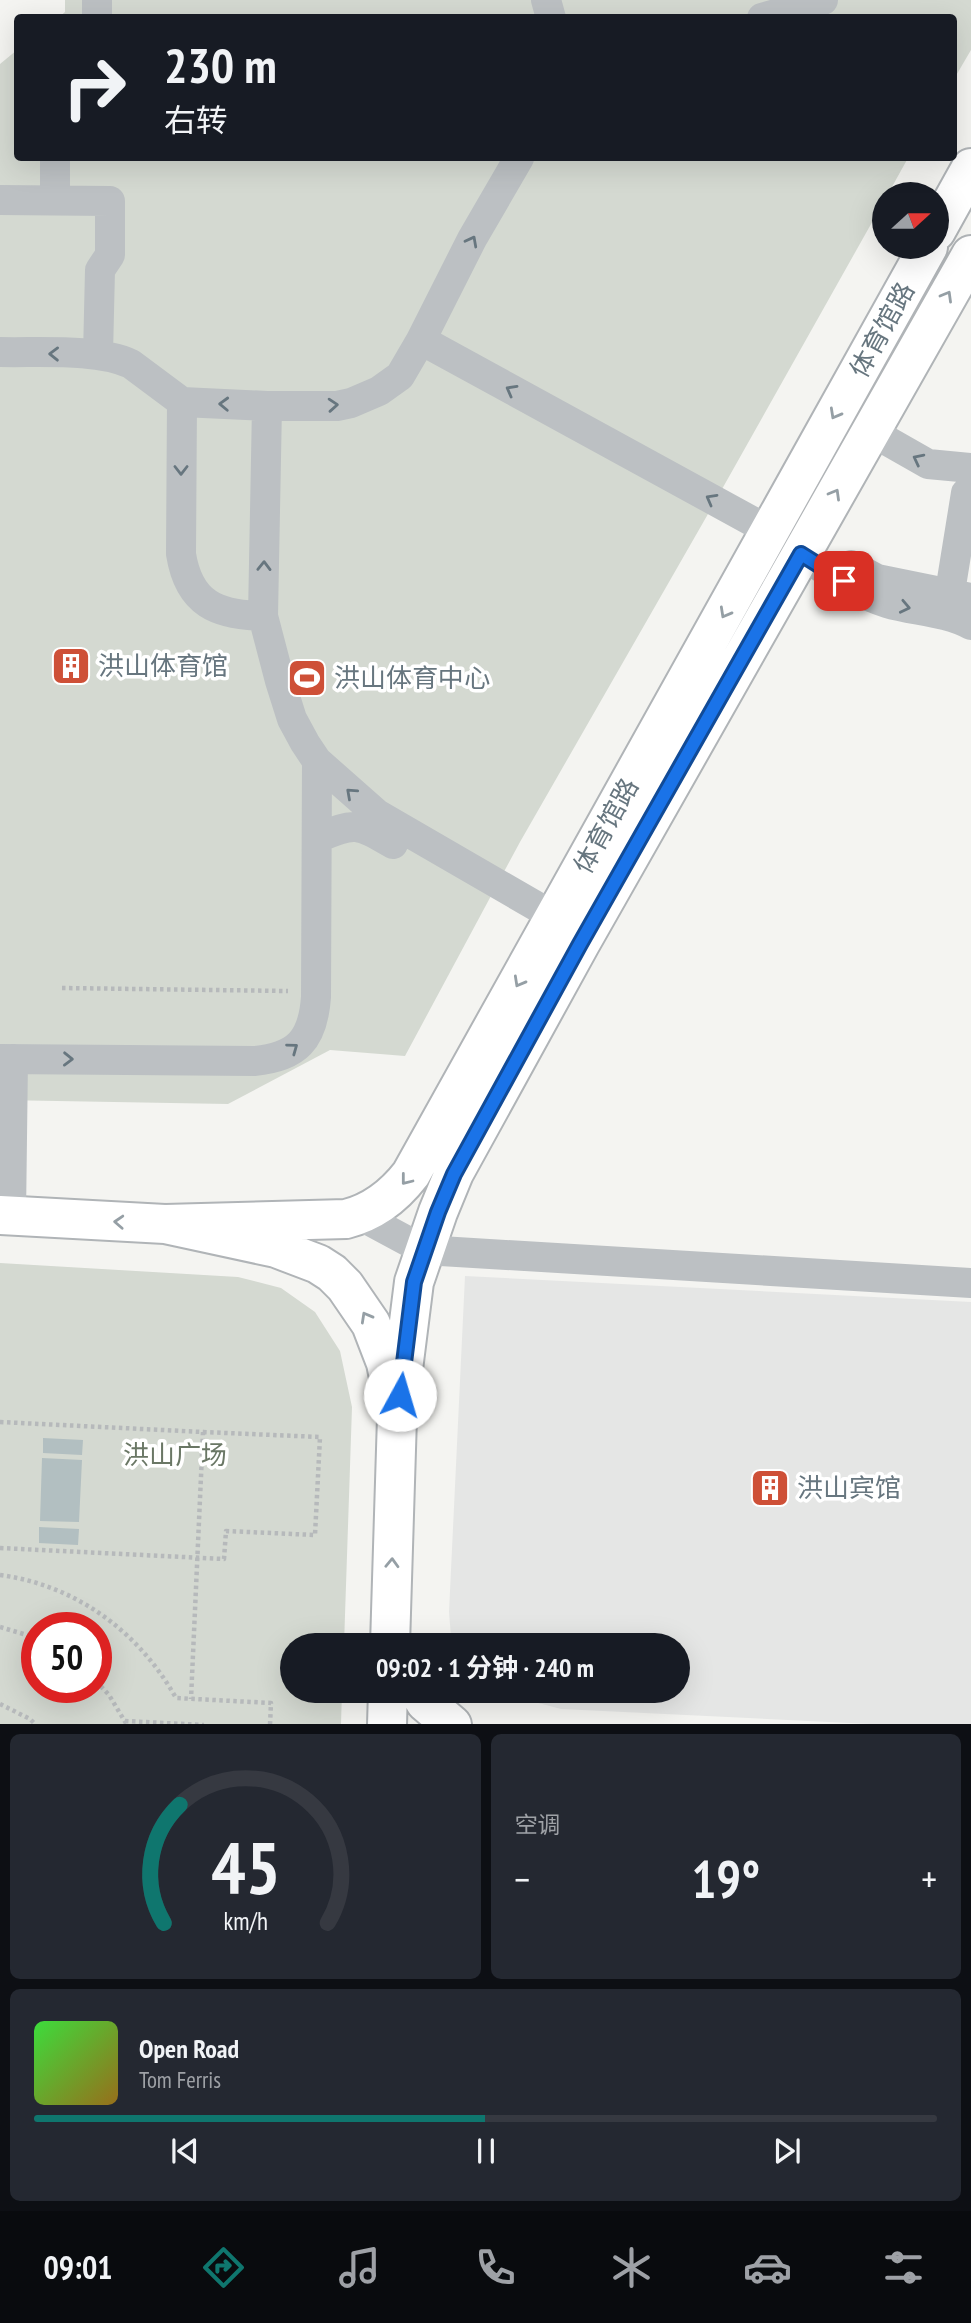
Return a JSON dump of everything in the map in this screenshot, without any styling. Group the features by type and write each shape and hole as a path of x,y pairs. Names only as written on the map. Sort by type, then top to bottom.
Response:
{"main road":[{"path":"949,208 971,168"},
{"name":"体育馆路","path":"397,1417 414,1282 454,1174 580,944 971,256"},
{"name":"体育馆路","path":"165,1224 330,1220 359,1216 394,1195 411,1174 921,259"},
{"path":"6,1215 165,1224 276,1248 332,1273 359,1304 379,1341 392,1386 397,1417 392,1633"},
{"path":"387,1724 388,1703"},
{"path":"426,1703 452,1724"}],"street":[{"path":"776,14 823,0"},
{"path":"55,161 55,200"},
{"path":"0,352 98,355 122,359 182,402 337,406 366,397 392,384 400,376 472,239 517,161"},
{"path":"0,200 110,201 110,255 100,270 98,355"},
{"path":"421,340 770,531"},
{"path":"182,402 181,554 185,573 202,599 220,611 263,616"},
{"path":"267,405 263,616 292,719 317,761 377,814 550,926"},
{"path":"870,431 928,464 971,468"},
{"path":"805,547 877,579 960,595 965,493 971,493"},
{"path":"805,547 865,594 886,603 952,617 971,625"},
{"path":"6,1215 6,1059 269,1059 290,1052 309,1031 314,1019 317,992 317,761"},
{"path":"317,838 343,827 367,828 550,926"},
{"path":"359,1216 424,1250 971,1283"}],"path":[{"path":"62,988 317,992"},
{"path":"0,1422 320,1437 315,1535 226,1531 224,1559 0,1548"},
{"path":"191,1699 203,1432"},
{"path":"0,1575 52,1588 86,1604 117,1626 145,1652 176,1698 271,1703 270,1724"},
{"path":"0,1627 21,1633"},
{"path":"112,1701 126,1723 204,1724"},
{"path":"0,1704 36,1724"}],"shaded area":[{"path":"465,1276 971,1302 971,1724 870,1724 561,1709 538,1703 690,1703 690,1633 451,1633 449,1612"},
{"path":"43,1438 83,1440 82,1455 43,1453"},
{"path":"42,1458 82,1460 79,1522 40,1521"},
{"path":"39,1527 79,1529 78,1545 39,1543"}],"green space":[{"path":"65,0 971,0 971,50 957,74 957,14 63,14"},
{"name":"洪山体育中心","path":"14,52 14,161 906,161 895,182 872,182 872,222 520,842 405,1056 330,1050 228,1104 0,1100 0,64"},
{"name":"洪山广场","path":"0,1263 238,1277 281,1288 315,1312 340,1351 352,1407 344,1633 280,1633 280,1703 342,1703 341,1724 0,1724"}],"place":[{"name":"洪山体育馆","path":"71,666"},
{"name":"洪山体育中心","path":"307,678"},
{"name":"洪山宾馆","path":"770,1488"}],"route":[{"path":"400,1395 414,1282 454,1174 580,944 801,554 844,581"}]}
